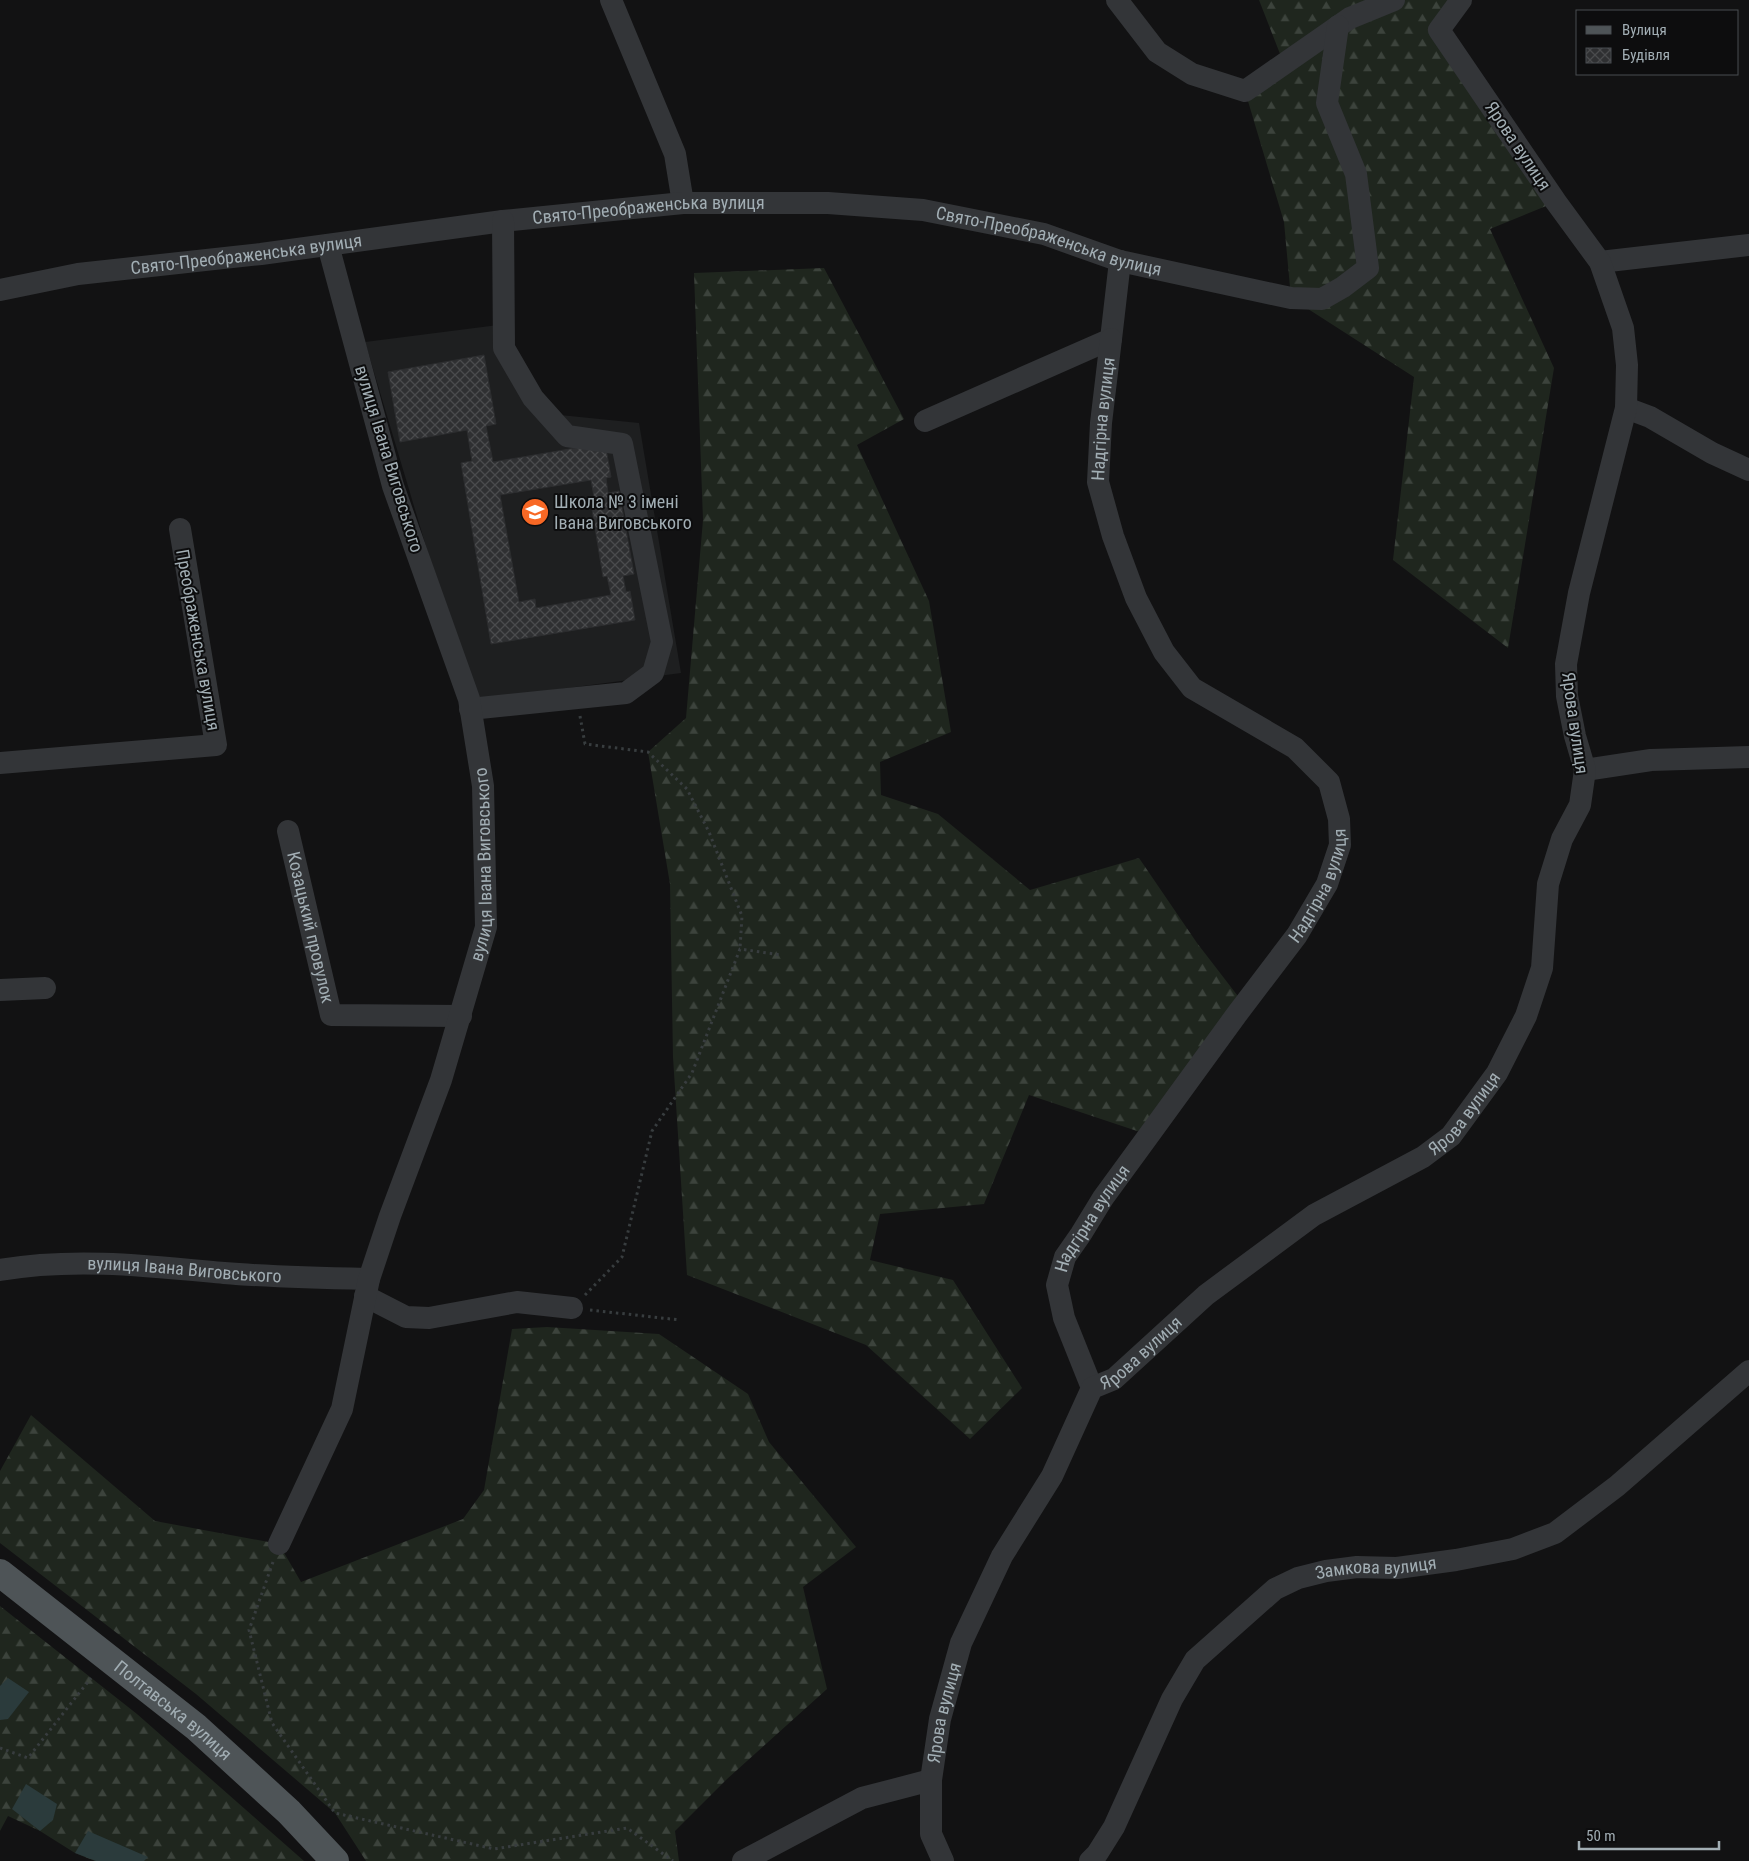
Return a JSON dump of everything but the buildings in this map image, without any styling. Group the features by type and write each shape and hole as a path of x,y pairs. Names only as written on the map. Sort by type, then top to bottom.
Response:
{"main road":[{"name":"Полтавська вулиця","path":"0,1573 196,1727 289,1812 335,1861"}],"street":[{"path":"611,0 675,154 683,203"},
{"path":"1117,0 1157,52 1192,74 1245,92 1350,18 1394,0"},
{"name":"Ярова вулиця","path":"943,1861 932,1834 931,1780 940,1719 961,1643 1002,1556 1052,1476 1092,1388 1114,1379 1206,1295 1314,1215 1423,1157 1451,1136 1497,1073 1526,1016 1542,968 1548,884 1562,839 1580,805 1585,770 1575,736 1567,696 1566,664 1579,593 1626,408 1628,365 1624,328 1600,262 1556,202 1439,30 1460,0"},
{"name":"Свято-Преображенська вулиця","path":"0,290 78,274 261,254 503,221 683,203 828,202 923,210 1044,234 1120,261 1291,298 1322,298 1343,287 1368,268 1356,174 1327,103 1338,26"},
{"path":"470,709 626,693 653,673 662,642 622,444 567,436 533,398 504,348 503,221"},
{"path":"1600,262 1749,244"},
{"name":"вулиця Івана Виговського","path":"279,1544 342,1408 367,1288 390,1216 441,1080 486,927 483,786 469,699 393,486 328,245"},
{"name":"Надгірна вулиця","path":"1092,1388 1064,1318 1057,1285 1065,1257 1082,1234 1103,1198 1143,1142 1297,935 1327,884 1340,845 1339,819 1329,782 1295,748 1192,688 1164,652 1136,598 1113,536 1098,482 1101,423 1120,261"},
{"name":"Надгірна вулиця","path":"925,421 1110,339"},
{"path":"1626,408 1650,416 1712,453 1749,470"},
{"name":"Преображенська вулиця","path":"0,763 216,745 180,529"},
{"path":"1585,770 1651,760 1749,757"},
{"name":"Козацький провулок","path":"288,830 331,1015 460,1016"},
{"path":"0,990 46,988"},
{"name":"вулиця Івана Виговського","path":"0,1270 27,1265 109,1263 266,1276 367,1288 406,1317 429,1318 517,1302 572,1308"},
{"name":"Замкова вулиця","path":"1090,1861 1097,1854 1114,1827 1172,1699 1195,1660 1275,1590 1298,1578 1326,1571 1357,1567 1397,1568 1456,1560 1513,1549 1555,1533 1617,1486 1749,1370"},
{"name":"Ярова вулиця","path":"743,1861 862,1798 931,1780"}],"path":[{"path":"572,1308 622,1257 652,1131 692,1073 740,950 742,916 709,832 687,789 648,752 585,744 577,699"},
{"path":"740,950 781,955"},
{"path":"572,1308 680,1320"},
{"path":"279,1544 249,1630 272,1723 335,1813 494,1848 627,1828 673,1861"},
{"path":"0,1748 28,1758 91,1678"}],"shaded area":[{"name":"Школа № 3 імені Івана Виговського","path":"514,323 515,347 535,387 560,415 639,423 681,673 478,700 442,600 365,342"},
{"path":"8,1678 29,1692 8,1719 0,1720 0,1686"},
{"path":"26,1784 57,1804 53,1820 40,1831 12,1809"},
{"path":"88,1831 148,1857 144,1861 96,1861 75,1853"}],"green space":[{"path":"1259,0 1466,0 1439,30 1556,202 1490,229 1554,368 1508,648 1393,560 1414,377 1291,298 1284,222 1245,91 1284,64"},
{"path":"824,268 904,419 857,445 929,601 951,732 880,762 881,795 938,814 1030,890 1139,858 1197,943 1244,1004 1149,1135 1029,1095 984,1204 880,1214 870,1260 953,1280 1022,1388 970,1439 866,1345 687,1275 673,1057 670,884 648,752 686,718 703,520 694,273"},
{"path":"547,1327 659,1334 748,1394 769,1442 856,1547 803,1587 827,1689 727,1779 675,1831 679,1861 366,1861 335,1813 196,1694 0,1543 0,1471 31,1415 155,1521 279,1544 301,1582 463,1519 484,1490 512,1329"},
{"path":"0,1606 137,1714 304,1861 95,1861 75,1853 40,1831 8,1816 0,1831"}],"place":[{"name":"Школа № 3 імені Івана Виговського","path":"535,512"}]}
